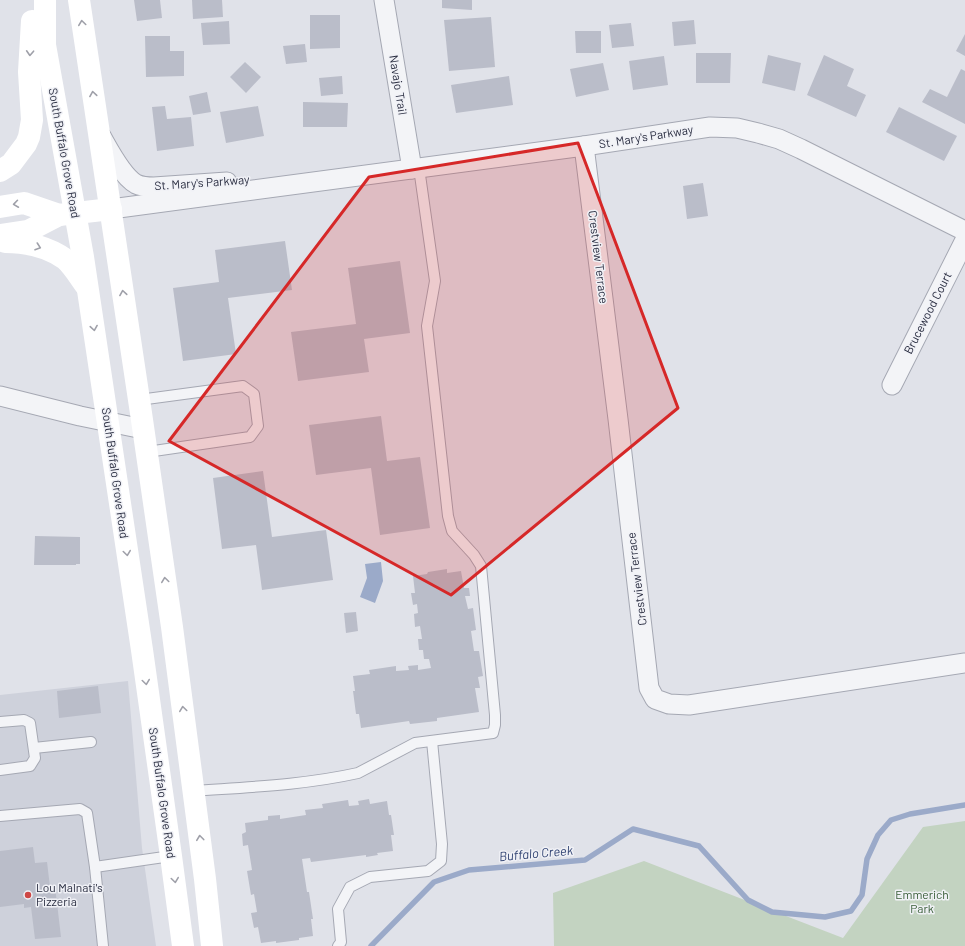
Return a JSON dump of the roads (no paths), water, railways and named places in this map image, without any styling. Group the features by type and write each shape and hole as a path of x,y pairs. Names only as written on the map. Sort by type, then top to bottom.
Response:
{"main road":[{"path":"0,172 11,164 26,144 32,120 29,72 32,11 34,0"},
{"name":"South Buffalo Grove Road","path":"44,0 45,45 67,214 83,257 183,946"},
{"path":"79,0 172,627 205,878 212,946"},
{"path":"0,207 24,204 67,214"},
{"path":"0,235 28,231 67,214 111,209"},
{"path":"0,242 23,243 43,248 56,254 65,260 88,289"}],"street":[{"name":"Navajo Trail","path":"384,0 415,168"},
{"name":"St. Mary's Parkway","path":"111,209 584,146 710,127 737,128 779,139 965,231"},
{"name":"St. Mary's Parkway","path":"99,133 118,166 135,184 141,186 154,187 289,177 307,183"},
{"name":"Crestview Terrace","path":"584,146 618,419 649,688 655,699 669,704 689,705 965,663"},
{"name":"Brucewood Court","path":"892,385 965,240"},
{"path":"0,396 143,429"}],"lane":[{"path":"194,791 318,781 358,773 415,743 493,733 495,715 481,566 474,555 452,532 448,516 427,326 434,281 415,168"},
{"path":"139,400 243,386 254,394 258,426 250,437 147,452"},
{"path":"0,722 24,720 30,723 35,758 30,766 0,770"},
{"path":"338,946 341,942 338,909 350,887 370,877 428,871 441,861 442,844 432,741"},
{"path":"34,748 91,742"},
{"path":"0,816 80,809 87,813 95,867 103,946"},
{"path":"95,867 171,856"}],"water":[{"path":"381,562 383,581 375,603 360,597 367,578 365,564"}],"waterway":[{"name":"Buffalo Creek","path":"371,946 434,882 469,870 585,860 633,829 699,846 748,900 772,912 825,917 851,911 862,895 867,859 878,835 891,820 910,814 965,805"}],"place":[{"name":"Lou Malnati's Pizzeria","path":"28,895"}],"park label":[{"name":"Emmerich Park","path":"922,902"}]}
